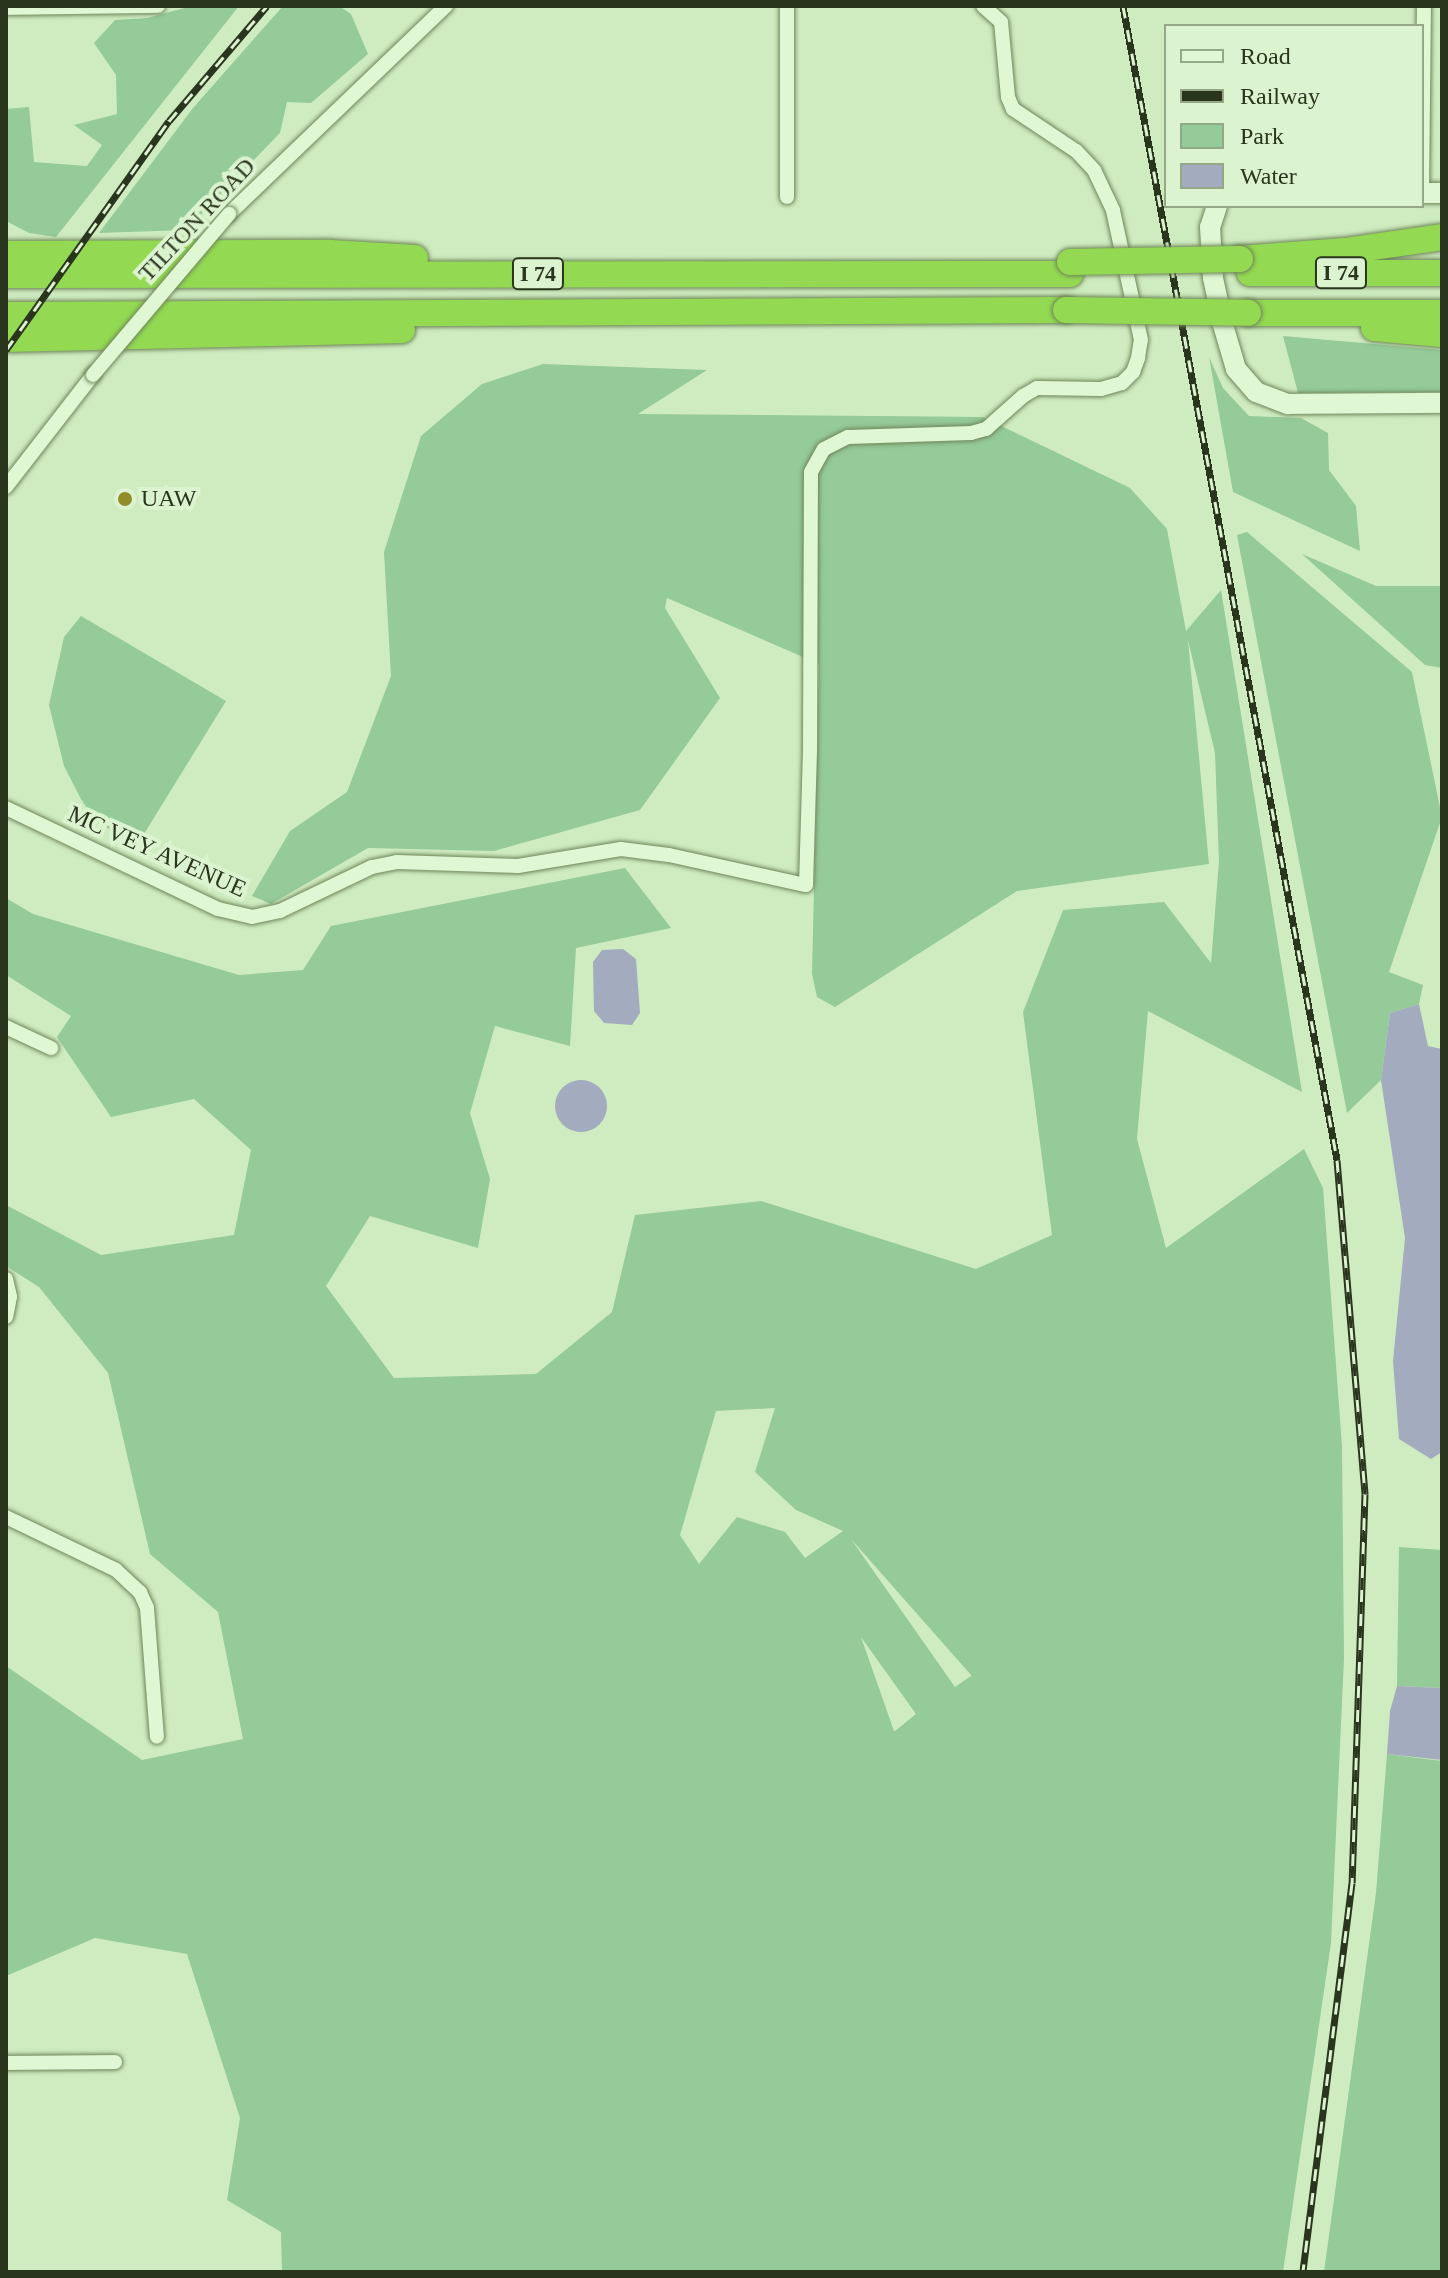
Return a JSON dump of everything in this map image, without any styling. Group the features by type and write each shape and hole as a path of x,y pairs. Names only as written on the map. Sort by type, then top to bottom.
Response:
{"highway":[{"path":"1240,266 1442,237"},
{"path":"6,254 330,253 602,274"},
{"name":"I 74","path":"6,275 883,272 1240,266 1442,273"},
{"name":"I 74","path":"6,315 1066,310 1442,313"},
{"path":"6,339 289,335 787,313"},
{"path":"1275,313 1442,334"}],"street":[{"path":"6,8 158,6"},
{"name":"TILTON ROAD","path":"6,487 93,375 229,214 446,6"},
{"path":"787,6 787,197"},
{"name":"MC VEY AVENUE","path":"6,808 218,909 252,917 280,911 372,867 397,862 518,866 621,849 669,855 806,885 811,472 824,449 848,437 971,433 986,429 1023,396 1037,388 1101,389 1122,383 1133,372 1141,340 1113,210 1094,170 1085,160 1054,134 1013,109 1008,97 1001,22 988,8"},
{"path":"1216,208 1210,227 1213,278 1236,369 1256,392 1288,404 1442,403"},
{"path":"6,1027 51,1048"},
{"path":"6,1279 10,1297 6,1317"},
{"path":"6,1517 116,1570 135,1585 147,1608 157,1737"},
{"path":"6,2063 115,2062"}],"green space":[{"path":"192,6 239,6 56,237 29,233 6,221 6,109 29,107 34,162 87,166 102,145 74,125 117,114 116,75 94,43 115,20 147,18"},
{"path":"283,6 339,6 351,14 368,54 311,103 287,102 280,133 186,230 99,233 193,108"},
{"path":"1283,336 1442,350 1442,392 1298,393"},
{"path":"1209,357 1223,388 1249,416 1301,418 1328,433 1329,470 1356,506 1360,551 1233,492"},
{"path":"543,364 707,370 638,414 983,417 1130,488 1167,529 1186,631 1221,590 1302,1092 1148,1011 1137,1139 1166,1248 1304,1149 1323,1188 1342,1446 1344,1658 1331,1943 1283,2272 282,2272 281,2232 227,2200 240,2118 187,1954 95,1938 6,1976 6,1666 142,1760 243,1739 218,1612 150,1554 108,1373 39,1287 6,1266 6,1205 101,1255 234,1235 251,1150 194,1099 111,1117 57,1037 71,1016 6,975 6,898 33,914 239,975 303,970 331,926 625,868 671,928 576,948 570,1046 495,1026 470,1113 490,1179 478,1248 370,1216 326,1286 394,1378 536,1374 612,1312 635,1215 761,1201 976,1269 1052,1235 1023,1012 1063,910 1164,902 1211,963 1219,861 1215,753 1188,640 1209,864 1017,891 835,1007 817,997 812,974 819,664 667,598 665,608 720,698 640,810 494,851 368,848 271,904 252,896 290,831 347,792 391,676 384,552 421,436 482,384","holes":["775,1408 755,1472 796,1510 843,1531 805,1558 785,1532 737,1517 699,1564 680,1535 716,1411","851,1539 971,1675 955,1687","861,1637 916,1714 894,1731"]},
{"path":"1247,532 1412,672 1442,817 1389,972 1423,985 1419,1004 1390,1013 1381,1080 1347,1113 1237,535"},
{"path":"1302,554 1376,586 1442,586 1442,668 1425,665"},
{"path":"81,616 226,701 136,847 94,819 81,799 64,766 49,705 64,637"},
{"path":"1399,1547 1442,1550 1442,1688 1397,1686"},
{"path":"1387,1754 1442,1761 1442,2272 1324,2272 1376,1893"}],"water":[{"path":"623,949 636,959 640,1013 632,1025 604,1023 594,1011 593,962 602,950"},
{"path":"1419,1004 1428,1046 1442,1049 1442,1452 1431,1459 1399,1439 1393,1361 1405,1238 1381,1080 1390,1013"},
{"path":"581,1080 599,1088 607,1106 599,1124 581,1132 563,1124 555,1106 563,1088"},
{"path":"1397,1686 1442,1688 1442,1760 1387,1754 1390,1711"}],"railway":[{"path":"6,350 169,121 267,6"},
{"path":"1123,6 1337,1160 1365,1494 1352,1883 1303,2272"}],"place":[{"name":"UAW","path":"125,499"}]}
